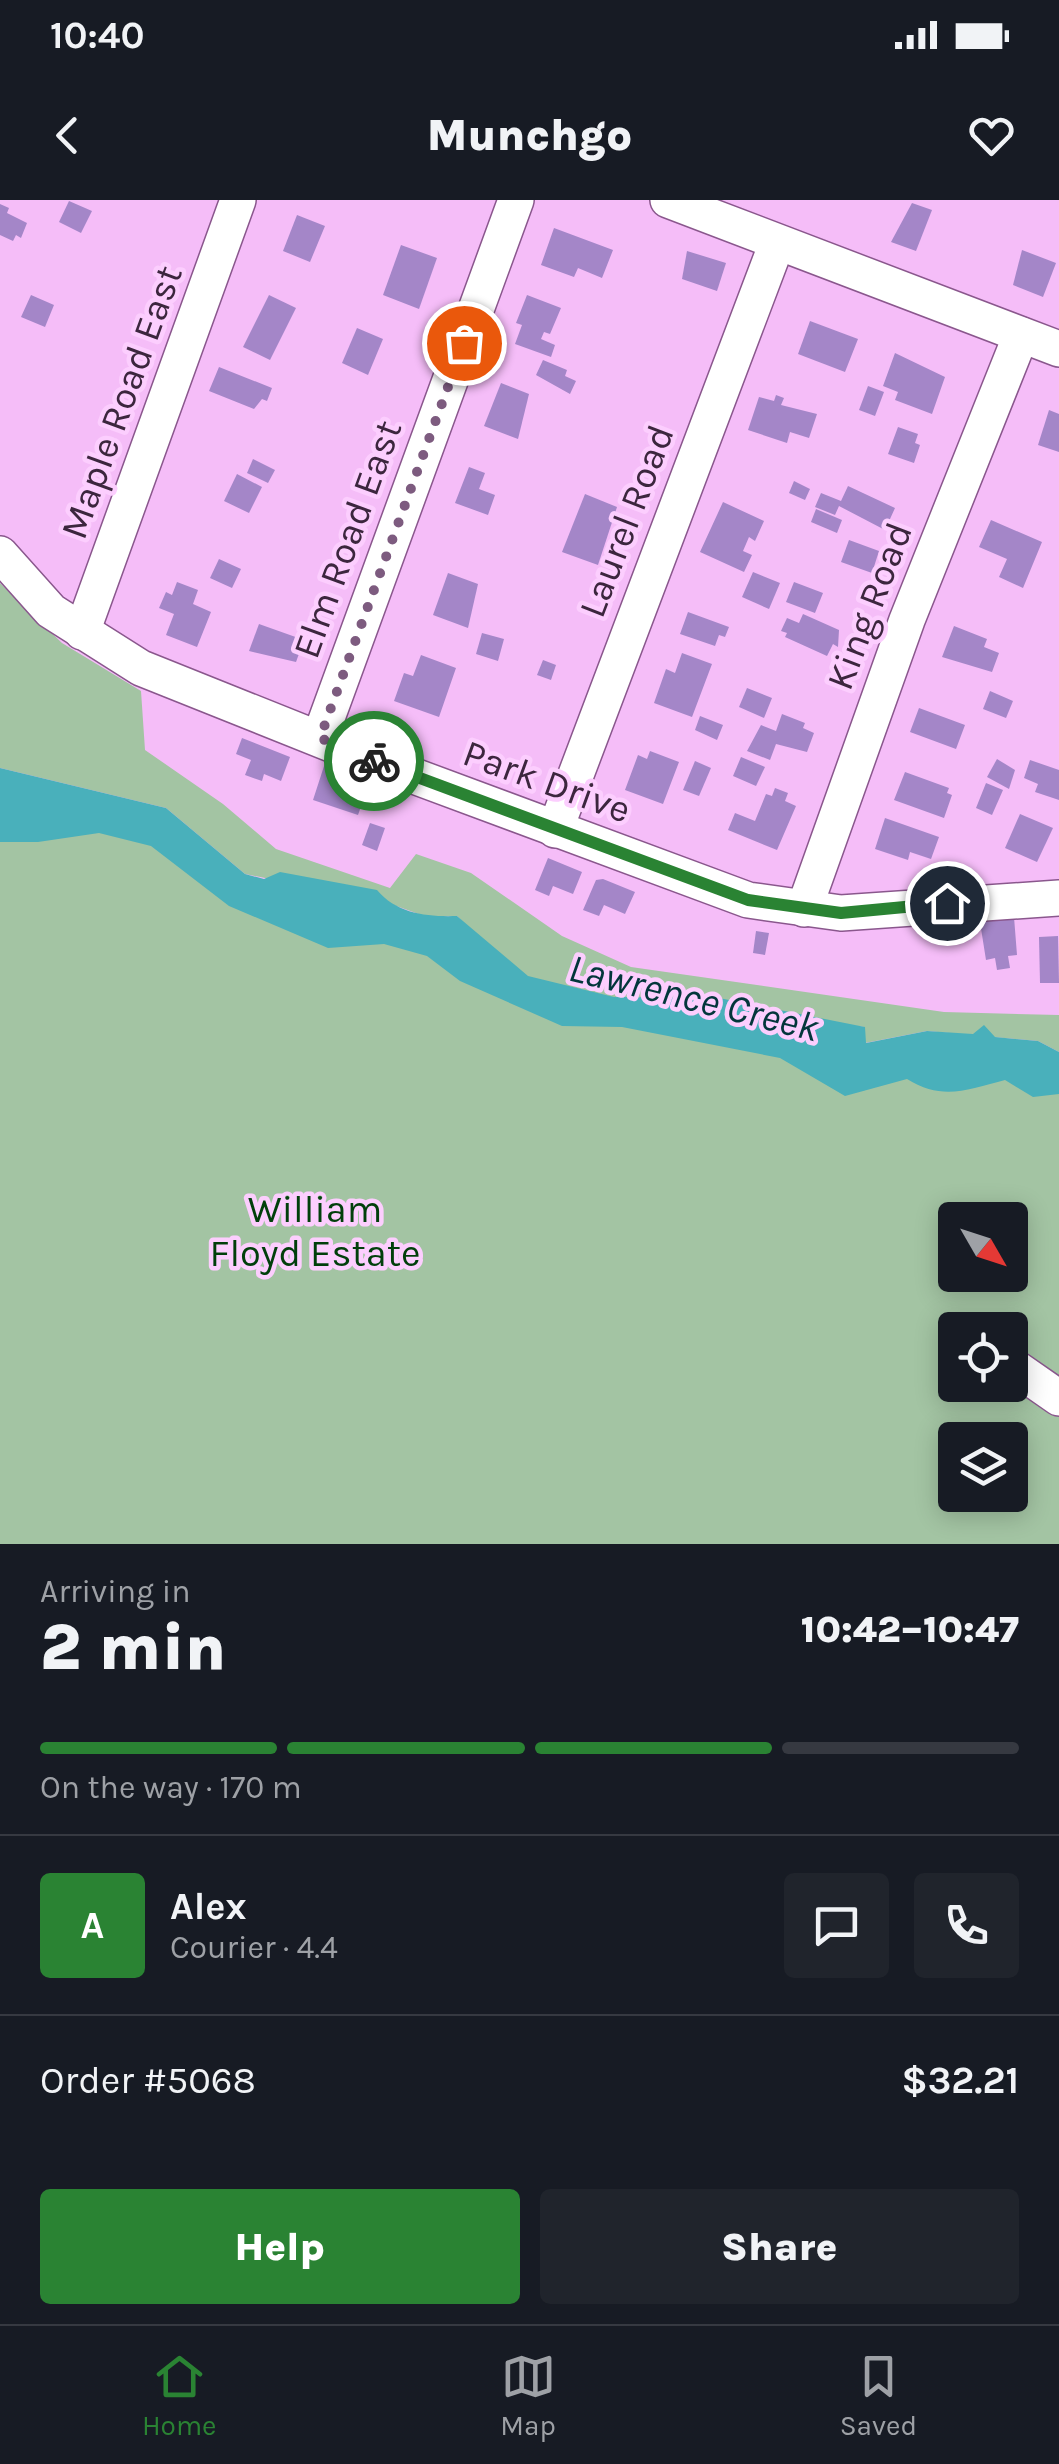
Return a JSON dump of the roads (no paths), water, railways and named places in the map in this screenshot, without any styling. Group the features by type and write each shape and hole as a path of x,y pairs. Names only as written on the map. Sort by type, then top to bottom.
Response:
{"street":[{"name":"Maple Road East","path":"82,632 238,200"},
{"name":"Elm Road East","path":"320,738 516,200"},
{"path":"668,200 895,283 1059,349"},
{"name":"Laurel Road","path":"555,830 777,243"},
{"name":"King Road","path":"804,909 907,620 1020,335"},
{"name":"Park Drive","path":"0,554 51,611 141,668 555,830 748,900 841,913 1059,898"},
{"path":"1028,1376 1059,1398"}],"water label":[{"name":"Lawrence Creek","path":"694,997"}],"park label":[{"name":"William Floyd Estate","path":"315,1231"}]}
